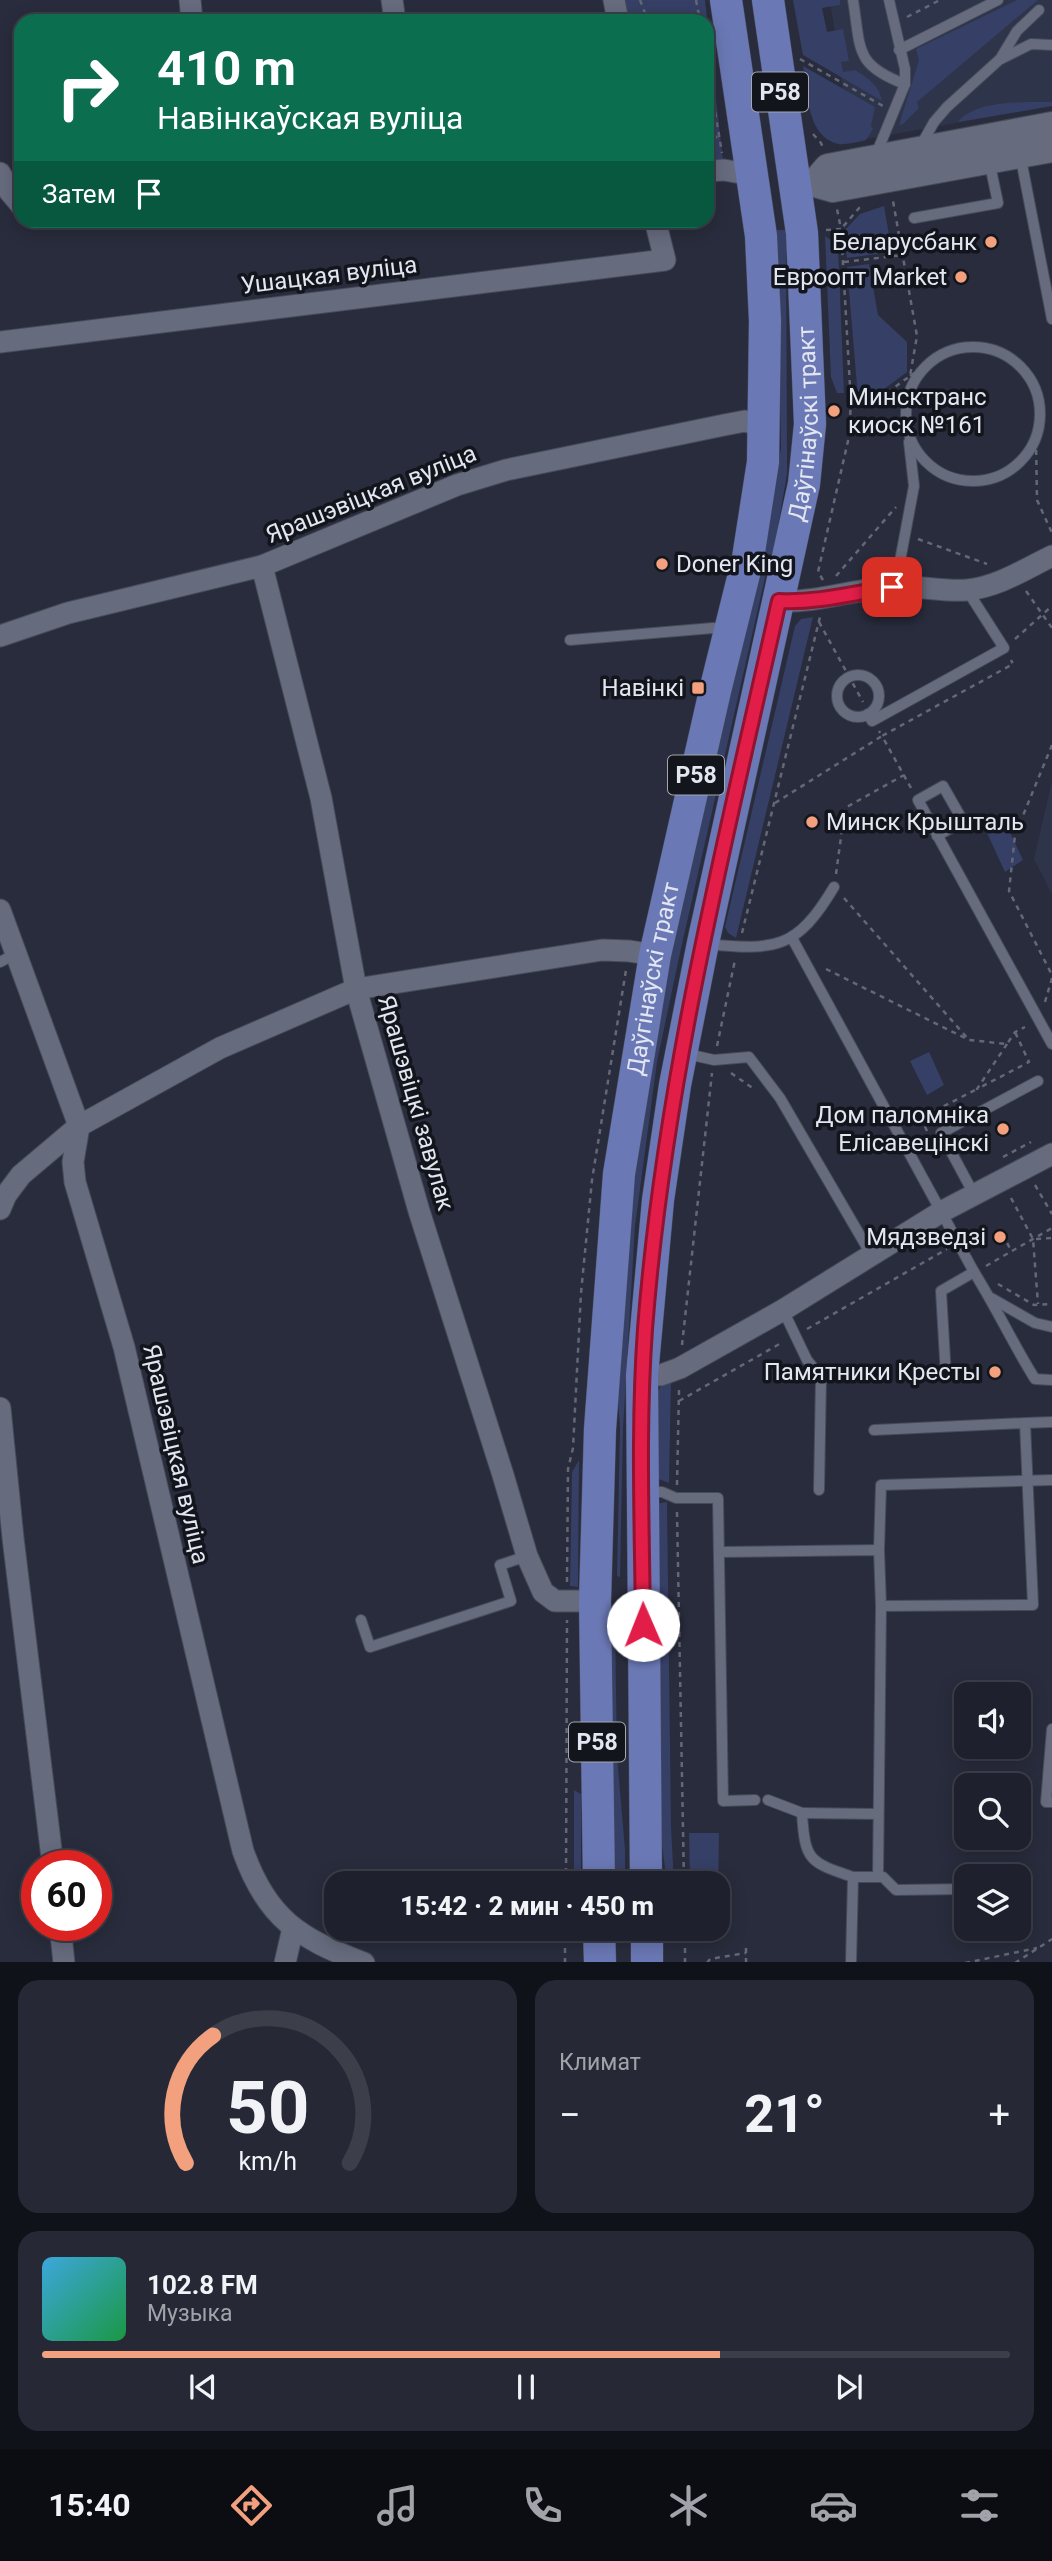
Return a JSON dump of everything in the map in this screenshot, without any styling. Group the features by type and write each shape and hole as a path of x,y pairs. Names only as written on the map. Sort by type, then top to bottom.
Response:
{"main road":[{"name":"Даўгінаўскі тракт","path":"599,1871 595,1601 600,1429 619,1174 642,953 731,631 750,544 763,462 765,321 761,236 728,172 726,0"},
{"name":"Даўгінаўскі тракт","path":"646,1871 642,1376 658,1199 681,1052 804,484 810,424 802,233 814,185 768,0"},
{"path":"814,185 828,168 1052,126"},
{"path":"728,172 814,185 989,160 1052,148"},
{"path":"595,1601 643,1600"},
{"path":"599,1941 600,1962"},
{"path":"647,1941 648,1962"}],"street":[{"path":"0,173 14,197"},
{"name":"Ушацкая вуліца","path":"0,342 665,260 657,228"},
{"name":"Ярашэвіцкая вуліца","path":"0,636 68,613 262,566 457,485 506,470 746,421 765,426"},
{"path":"779,601 800,602 825,593 892,587 967,590 992,585 1052,556"},
{"name":"Ярашэвіцкі завулак","path":"262,566 321,798 356,989 419,1211 527,1556 542,1592 555,1601 595,1601"},
{"name":"Ярашэвіцкая вуліца","path":"0,910 8,958 79,1126 73,1162 75,1182 124,1347 243,1851 260,1893 272,1910 293,1928 329,1949 364,1962"},
{"path":"0,1206 12,1184 79,1126 220,1048 356,989 602,950 642,953"},
{"path":"642,1376 661,1375 680,1368 783,1310 941,1212 1052,1154"},
{"path":"0,1408 51,1850"},
{"path":"285,1962 293,1928"},
{"path":"62,1941 64,1962"}],"lane":[{"path":"853,0 863,59 883,76 905,84"},
{"path":"874,159 905,84 905,69 889,0"},
{"path":"899,50 998,0"},
{"path":"999,60 1017,31 1039,10"},
{"path":"919,150 934,122 947,107 999,60 1031,44 1052,45"},
{"path":"1020,154 1052,319"},
{"path":"914,218 998,203 989,160"},
{"path":"892,587 900,561 914,486 905,422 905,403 913,382 928,363 947,351 968,346 991,349 1013,359 1030,378 1039,399 1040,417 1035,440 1021,461 1000,476 977,482 954,479 933,469 917,453 908,436"},
{"path":"868,713 872,721 1004,648 967,590"},
{"path":"570,639 713,628 731,631"},
{"path":"851,676 864,676 876,684 879,698 873,710 868,713 854,716 839,704 838,691 851,676"},
{"path":"937,836 963,821 943,786 918,800 937,836 1052,1044"},
{"path":"703,943 738,947 762,946 792,938 816,917 834,887"},
{"path":"792,938 974,1272 991,1298 1010,1339 1035,1379 1052,1380"},
{"path":"681,1052 714,1060 749,1057 780,1098 872,1256"},
{"path":"969,1185 941,1133 1038,1081"},
{"path":"946,1376 941,1291 974,1272"},
{"path":"991,1298 1035,1323 1052,1327"},
{"path":"783,1310 807,1360 821,1377 819,1490"},
{"path":"881,1606 1033,1605 1025,1423"},
{"path":"874,1430 1052,1423"},
{"path":"878,1877 881,1485 1052,1480"},
{"path":"642,1492 662,1492 676,1498 718,1498 723,1801 755,1800"},
{"path":"720,1552 879,1550"},
{"path":"361,1620 370,1647 511,1601 500,1565 527,1556"},
{"path":"1052,1729 1046,1802 1052,1802"},
{"path":"768,1800 802,1813 878,1814"},
{"path":"802,1813 804,1844 817,1865 853,1877 883,1877 897,1890 954,1889"},
{"path":"851,1962 853,1877"}],"path":[{"path":"797,57 892,111"},
{"path":"714,105 728,172"},
{"path":"714,135 720,141"},
{"path":"821,143 830,148"},
{"path":"814,185 841,229 852,404 848,441 818,572 825,593"},
{"path":"888,198 892,197 918,336 911,376"},
{"path":"821,231 841,229 860,207 870,204"},
{"path":"843,262 903,255"},
{"path":"852,404 873,403 928,363"},
{"path":"1035,440 1037,500 1052,533"},
{"path":"684,1871 676,1498 680,1368 714,1060 738,947 825,593 914,486"},
{"path":"807,568 818,572"},
{"path":"775,803 882,736 1013,664 1004,648 1052,606"},
{"path":"819,622 851,676 868,713"},
{"path":"882,736 918,800"},
{"path":"1015,1032 1029,1062 977,1089 1015,1032 1039,1021 1052,976 1009,891 1015,835 1052,745"},
{"path":"904,775 845,808 834,887 969,1040"},
{"path":"611,1054 642,953"},
{"path":"803,958 969,1040 1007,1044"},
{"path":"996,1161 1031,1142"},
{"path":"1032,1179 1052,1214"},
{"path":"1007,1192 1033,1239 1038,1304"},
{"path":"974,1272 1052,1228"},
{"path":"1003,1234 1011,1251"},
{"path":"1033,1239 1052,1238"},
{"path":"679,1401 958,1243"},
{"path":"987,1265 998,1284 1034,1305 1052,1304"},
{"path":"1035,1268 1041,1267"},
{"path":"1015,1962 1052,1939"},
{"path":"565,1941 565,1962"},
{"path":"685,1941 685,1962"},
{"path":"746,1947 746,1962"},
{"path":"965,1962 1037,1948"},
{"path":"707,1962 710,1959 746,1953"}],"shaded area":[{"path":"614,0 705,0 707,14 617,14"},
{"path":"793,0 840,0 840,5 822,8 827,32 843,29 849,61 841,62 843,72 855,70 864,76 876,86 882,101 803,55"},
{"path":"830,0 1052,0 1052,106 850,142"},
{"path":"1017,0 1038,0 917,102 919,108 899,125 919,60 916,49"},
{"path":"803,66 875,107 871,126 873,129 866,140 838,144 820,132 810,112"},
{"path":"714,81 724,170 714,171"},
{"path":"1052,102 1052,106 958,122 966,115 988,106"},
{"path":"884,206 892,252 847,258 844,231 860,214"},
{"path":"777,230 786,230 787,474 773,555 763,553 781,448"},
{"path":"825,236 838,245 844,393 837,393 831,377"},
{"path":"869,264 878,315 907,342 907,372 872,398 858,398 847,267"},
{"path":"758,567 767,569 657,1062 635,1226 623,1429 620,1577 617,1576 620,1427 616,1377 633,1167 669,955"},
{"path":"813,617 736,938 728,933 725,927 795,626 801,619"},
{"path":"1052,781 1052,894 1034,859"},
{"path":"1007,826 1023,860 1005,872 987,833"},
{"path":"929,1052 944,1085 927,1095 910,1061"},
{"path":"671,1380 669,1483 656,1478 658,1391 663,1383"},
{"path":"579,1460 578,1587 570,1586 572,1472"},
{"path":"667,1502 673,1871 665,1871 659,1822 655,1510 660,1503"},
{"path":"611,1614 615,1620 617,1756 625,1849 625,1871 615,1871"},
{"path":"574,1790 581,1794 581,1871 574,1871"},
{"path":"689,1833 719,1833 718,1871 690,1871"}],"place":[{"name":"Беларусбанк","path":"991,242"},
{"name":"Евроопт Market","path":"961,277"},
{"name":"Минсктранс киоск №161","path":"834,411"},
{"name":"Doner King","path":"662,564"},
{"name":"Навінкі","path":"698,688"},
{"name":"Минск Крышталь","path":"812,822"},
{"name":"Дом паломніка Елісавецінскі","path":"1003,1129"},
{"name":"Мядзведзі","path":"1000,1237"},
{"name":"Памятники Кресты","path":"995,1372"}],"route":[{"path":"643,1625 642,1376 658,1199 675,1085 697,971 779,601 823,600 892,587"}]}
